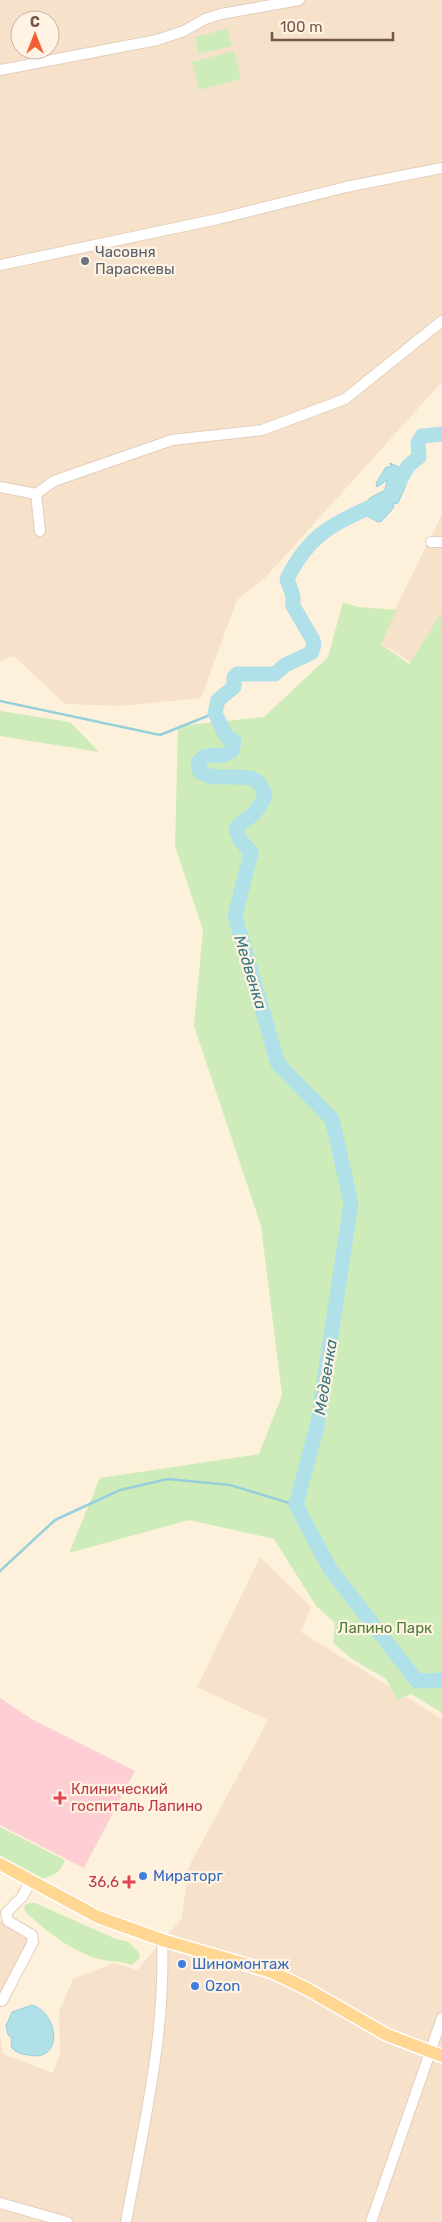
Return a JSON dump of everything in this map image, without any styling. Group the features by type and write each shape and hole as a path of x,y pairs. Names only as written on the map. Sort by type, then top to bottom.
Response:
{"main road":[{"path":"0,1864 98,1916 162,1940 272,1972 307,1989 387,2035 436,2054"}],"street":[{"path":"0,70 156,40 184,32 205,19 221,14 299,0"},
{"path":"0,265 218,219 346,187 442,168"},
{"path":"0,487 36,494 54,481 172,440 262,430 345,399 442,321"},
{"path":"36,494 40,531"},
{"path":"431,542 442,542"},
{"path":"0,2001 2,2001 33,1942 32,1935 8,1921 6,1913 22,1897 31,1881"},
{"path":"126,2222 161,2015 164,1975 162,1940"},
{"path":"371,2222 436,2054 442,2018"},
{"path":"0,2203 40,2219 66,2222"}],"shaded area":[{"path":"0,0 442,0 442,382 265,578 237,600 201,698 122,706 65,704 14,656 0,661"},
{"path":"442,514 442,662 412,663 379,642"},
{"path":"260,1557 311,1607 301,1632 442,1719 442,2222 0,2222 0,2034 3,2054 53,2073 60,2053 59,2012 73,1979 114,1963 137,1970 182,1918 188,1868 268,1720 197,1687"},
{"name":"Клинический госпиталь Лапино","path":"0,1698 33,1720 135,1771 84,1868 0,1825"},
{"path":"0,1921 31,1938 0,2000"}],"green space":[{"path":"227,29 232,46 199,54 195,37"},
{"path":"234,51 241,79 199,90 192,62"},
{"name":"Лапино Парк","path":"343,602 358,607 397,610 381,644 409,664 442,612 442,1713 411,1694 398,1700 386,1679 352,1659 333,1643 335,1623 316,1606 274,1539 189,1520 69,1553 100,1478 259,1454 282,1395 261,1226 194,1026 203,930 175,846 178,726 264,717 328,657"},
{"path":"0,711 70,722 99,752 0,736"},
{"path":"0,1827 65,1860 61,1868 52,1876 39,1879 0,1857"},
{"path":"35,1903 116,1939 129,1942 140,1954 139,1959 131,1965 104,1960 83,1953 50,1933 24,1910 25,1905"}],"water":[{"path":"390,463 401,468 408,466 404,475 406,485 398,503 393,504 394,507 382,521 378,522 365,515 365,504 370,498 385,490 387,480 377,487 376,483 386,467 391,467"},
{"path":"32,2005 41,2009 48,2017 54,2036 48,2052 40,2055 23,2054 13,2049 11,2047 12,2038 8,2035 6,2026 12,2012"}],"waterway":[{"name":"Медвенка","path":"399,482 408,466 419,457 418,443 422,436 442,434"},
{"name":"Медвенка","path":"382,502 326,530 305,550 287,579 293,596 293,606 313,640 314,645 311,653 285,665 275,674 237,674 234,677 234,687 218,700 215,713 226,736 234,741 232,751 223,755 205,756 198,763 200,772 209,776 238,777 255,780 261,786 265,796 256,812 236,829 239,838 251,853 235,916 278,1064 332,1119 351,1203 318,1422 296,1505 330,1569 417,1681 442,1680"},
{"path":"0,701 160,735 215,713"},
{"path":"0,1571 55,1520 120,1490 168,1479 230,1485 296,1505"}],"place":[{"name":"Часовня Параскевы","path":"85,261"},
{"name":"Клинический госпиталь Лапино","path":"60,1798"},
{"name":"Мираторг","path":"143,1876"},
{"name":"36,6","path":"129,1882"},
{"name":"Шиномонтаж","path":"182,1964"},
{"name":"Ozon","path":"195,1986"}]}
